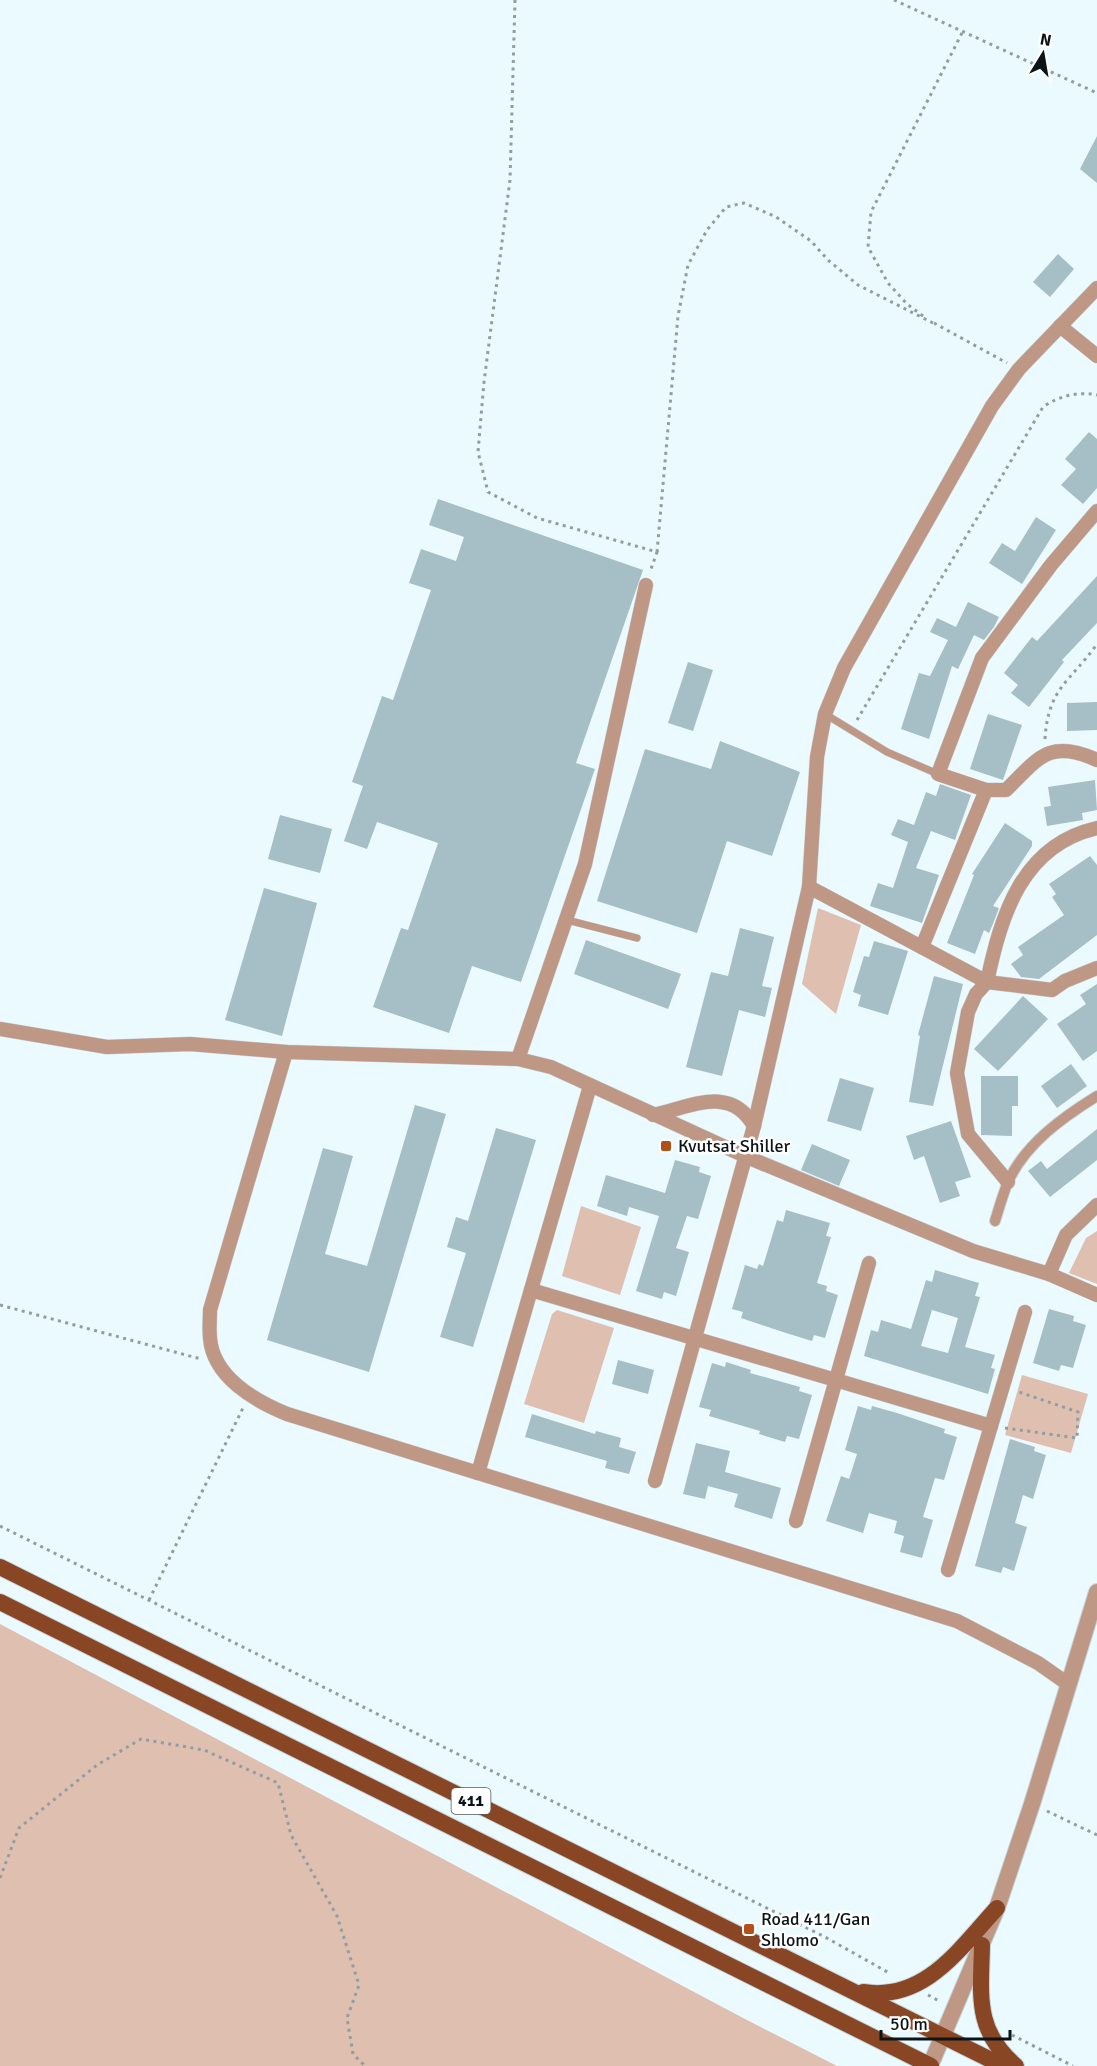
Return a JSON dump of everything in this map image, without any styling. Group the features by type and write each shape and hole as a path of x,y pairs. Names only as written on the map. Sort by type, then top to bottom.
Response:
{"main road":[{"name":"411","path":"0,1567 1004,2066"},
{"name":"411","path":"0,1602 931,2066"},
{"path":"849,1990 882,1995 911,1988 948,1961 997,1908"},
{"path":"982,1945 983,2019 998,2050 1016,2066"}],"street":[{"path":"655,1481 747,1157 809,887 817,757 825,714 844,668 973,437 1019,369 1097,288"},
{"path":"1060,326 1097,356"},
{"path":"1097,511 1051,565 982,658 938,774 986,790 1006,790 1029,764 1044,753 1074,753 1097,760"},
{"path":"518,1059 585,864 646,585"},
{"path":"922,947 986,790"},
{"path":"1008,1182 968,1134 957,1073 968,1012 976,994 987,982 1006,909 1022,881 1041,856 1080,832 1097,828"},
{"path":"809,887 987,982 1052,990 1065,981 1097,968"},
{"path":"0,1029 106,1047 190,1044 286,1052 518,1059 550,1067 747,1157 973,1251 1049,1274 1097,1295"},
{"path":"286,1052 210,1310 210,1340 216,1357 234,1383 260,1403 286,1414 957,1621 1038,1664 1068,1683"},
{"path":"478,1473 590,1086"},
{"path":"995,1221 1008,1182 1020,1161 1043,1136 1097,1096"},
{"path":"653,1115 705,1102 732,1103 745,1111 754,1126"},
{"path":"1049,1274 1066,1235 1097,1205"},
{"path":"796,1521 869,1263"},
{"path":"531,1290 991,1426"},
{"path":"948,1570 1025,1312"},
{"path":"931,2066 997,1908 1032,1804 1097,1592"}],"lane":[{"path":"825,714 887,752 938,774"},
{"path":"567,920 637,938"}],"path":[{"path":"515,0 510,180 484,382 478,452 488,492 537,518 657,552"},
{"path":"894,0 1097,93"},
{"path":"933,323 907,304 888,283 868,247 871,212 963,31"},
{"path":"646,585 657,552 678,316 688,265 706,230 726,207 744,203 776,217 811,241 828,260 858,285 1019,369"},
{"path":"851,730 1043,407 1055,399 1072,395 1086,393 1097,395"},
{"path":"1044,753 1050,704 1058,690 1097,644"},
{"path":"0,1305 195,1360 216,1357"},
{"path":"991,1426 1077,1438 1078,1412 1003,1386"},
{"path":"149,1600 249,1395"},
{"path":"0,1526 825,1937 866,1958 911,1988 954,2008"},
{"path":"0,1878 19,1828 97,1765 141,1739 204,1750 278,1783 291,1835 337,1916 359,1985 346,2018 353,2054 365,2066"},
{"path":"1032,1804 1097,1835"},
{"path":"1011,2035 1073,2066"}],"shaded area":[{"path":"818,908 861,925 836,1014 802,984"},
{"path":"581,1206 641,1227 620,1295 562,1276"},
{"path":"1097,1231 1097,1284 1069,1273 1086,1238"},
{"path":"557,1310 614,1328 584,1423 524,1404 552,1314"},
{"path":"1022,1375 1088,1394 1071,1453 1005,1435"},
{"path":"0,1624 745,2019 837,2066 0,2066"}],"building":[{"path":"1097,136 1097,183 1080,169"},
{"path":"1058,254 1074,269 1050,297 1033,282"},
{"path":"1089,432 1097,439 1097,488 1083,504 1061,485 1076,469 1065,459"},
{"path":"438,499 643,570 576,763 595,769 521,982 472,966 449,1033 373,1007 401,928 408,930 438,843 377,822 367,849 344,841 363,786 352,782 382,696 393,700 431,590 409,583 421,549 456,561 464,537 429,525"},
{"path":"1036,517 1056,530 1022,584 989,563 1002,543 1015,551"},
{"path":"1097,576 1097,623 1062,660 1064,662 1029,707 1011,693 1018,685 1004,673 1032,637 1037,641"},
{"path":"968,602 999,617 994,627 984,640 974,635 958,669 952,666 929,739 901,729 919,673 930,676 948,640 930,632 937,618 956,627"},
{"path":"688,662 713,670 693,731 668,723"},
{"path":"1097,702 1097,730 1067,731 1067,703"},
{"path":"988,714 1022,725 1003,780 970,769"},
{"path":"720,741 800,772 772,856 727,841 697,933 597,901 645,749 711,769"},
{"path":"1095,780 1097,810 1082,813 1083,820 1047,826 1044,807 1051,806 1048,787"},
{"path":"940,784 971,795 955,840 931,831 916,868 939,875 922,923 870,906 878,883 893,888 908,842 891,835 898,819 914,825 926,792 936,796"},
{"path":"280,815 332,829 320,873 268,859"},
{"path":"1005,823 1032,841 1032,846 993,906 999,908 989,933 984,930 975,954 947,943 974,875 972,874"},
{"path":"1090,856 1097,865 1097,935 1039,979 1021,977 1011,964 1023,955 1018,947 1064,915 1052,897 1056,894 1049,884"},
{"path":"264,888 317,903 282,1036 225,1020"},
{"path":"740,928 774,937 762,986 772,988 765,1017 739,1010 722,1076 686,1067 711,972 728,976"},
{"path":"586,940 681,974 668,1009 574,974"},
{"path":"874,941 908,951 888,1015 858,1006 861,995 853,992 864,956 869,957"},
{"path":"934,976 963,984 933,1106 909,1102 920,1036 918,1035"},
{"path":"1097,984 1097,1051 1083,1061 1057,1024 1086,1004 1080,995"},
{"path":"1023,996 1048,1019 998,1071 974,1049"},
{"path":"1071,1064 1087,1086 1057,1108 1041,1086"},
{"path":"981,1076 1018,1076 1018,1106 1012,1106 1012,1136 981,1135"},
{"path":"840,1078 874,1088 861,1131 827,1121"},
{"path":"415,1105 446,1114 369,1372 267,1340 323,1148 353,1156 325,1254 367,1266"},
{"path":"951,1121 971,1177 955,1182 960,1196 940,1203 924,1156 914,1160 906,1136"},
{"path":"496,1128 536,1140 473,1347 440,1337 466,1253 447,1247 456,1217 468,1221"},
{"path":"1097,1129 1097,1160 1050,1197 1028,1171 1041,1161 1047,1169"},
{"path":"812,1144 850,1160 839,1186 801,1170"},
{"path":"675,1160 700,1167 699,1172 711,1176 698,1219 687,1216 676,1248 689,1252 676,1296 664,1292 662,1299 636,1291 659,1216 629,1207 627,1216 597,1206 606,1175 665,1193"},
{"path":"786,1210 830,1223 826,1236 831,1237 817,1283 827,1286 826,1291 838,1295 825,1338 814,1335 812,1341 786,1333 741,1318 743,1312 732,1309 745,1265 757,1269 759,1264 763,1266 777,1220 783,1222"},
{"path":"935,1270 979,1283 975,1296 980,1297 965,1347 995,1355 991,1368 995,1369 988,1394 864,1356 871,1330 878,1332 881,1320 911,1329 926,1280 932,1282","holes":["932,1310 958,1318 948,1353 921,1346"]},
{"path":"1049,1309 1074,1316 1073,1321 1086,1325 1073,1368 1061,1365 1059,1371 1033,1363"},
{"path":"618,1360 654,1370 648,1394 612,1384"},
{"path":"726,1362 751,1370 750,1373 800,1387 799,1391 812,1395 799,1439 787,1436 785,1442 759,1434 760,1431 709,1416 711,1410 699,1407 712,1363 725,1367"},
{"path":"858,1406 871,1410 872,1406 897,1413 945,1429 944,1433 957,1437 944,1480 935,1478 923,1517 933,1520 922,1558 900,1552 904,1536 894,1533 897,1521 869,1513 863,1533 826,1521 841,1476 849,1479 857,1454 845,1450"},
{"path":"532,1414 595,1434 596,1431 621,1438 619,1447 636,1452 629,1474 605,1468 607,1461 525,1437"},
{"path":"1010,1439 1035,1447 1034,1451 1046,1455 1033,1499 1023,1495 1015,1523 1027,1527 1014,1571 1003,1567 1001,1573 975,1566"},
{"path":"696,1443 730,1451 725,1472 781,1488 772,1519 734,1507 738,1494 708,1486 705,1499 683,1494"}],"place":[{"name":"Kvutsat Shiller","path":"666,1146"},
{"name":"Road 411/Gan Shlomo","path":"749,1929"}]}
